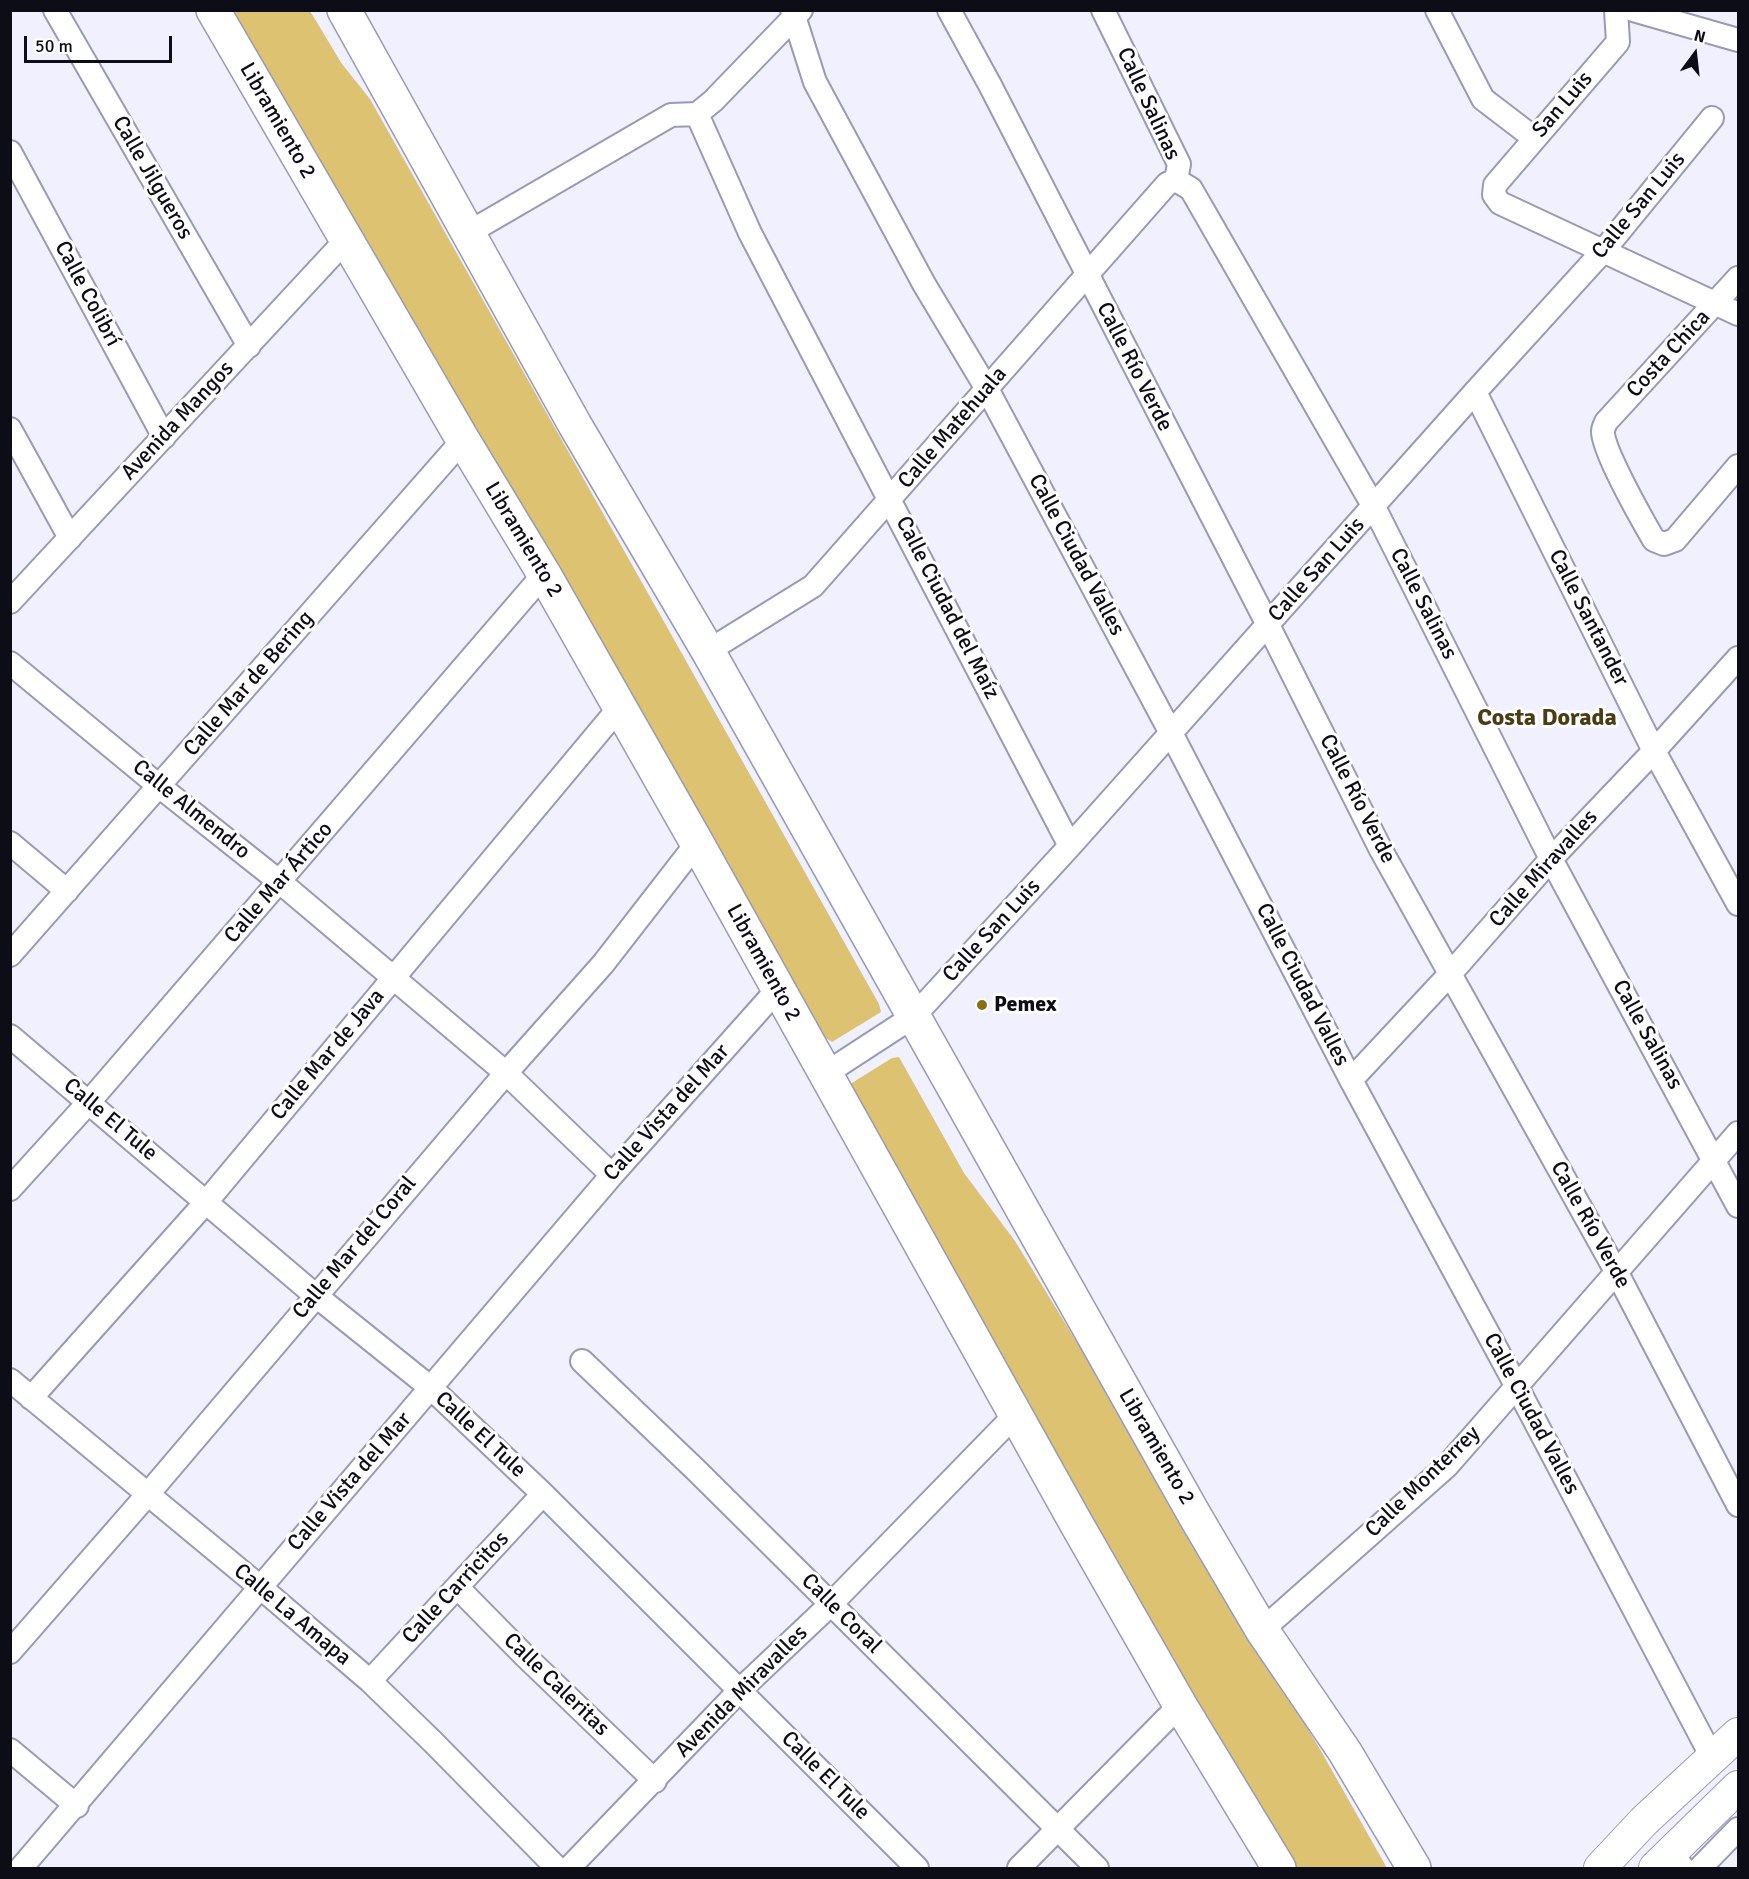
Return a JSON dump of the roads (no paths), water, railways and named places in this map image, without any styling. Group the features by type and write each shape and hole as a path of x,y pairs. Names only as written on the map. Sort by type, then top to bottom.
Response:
{"main road":[{"name":"Libramiento 2","path":"213,10 463,440 544,574 697,843 777,990 834,1086 1071,1514 1180,1705 1279,1869"},
{"name":"Libramiento 2","path":"344,10 575,425 708,651 1189,1506 1262,1630 1345,1752 1414,1869"},
{"path":"1600,1869 1644,1821 1738,1734"},
{"path":"1670,1863 1738,1787"}],"street":[{"name":"Calle Jilgueros","path":"55,10 249,346"},
{"name":"Calle Río Verde","path":"949,10 990,85 1268,625 1381,850 1617,1273 1738,1505"},
{"name":"Calle Salinas","path":"1103,10 1179,164 1176,180 1191,189 1374,507 1551,859 1738,1206"},
{"path":"1437,10 1483,99 1534,138"},
{"name":"San Luis","path":"1604,250 1500,203 1494,195 1495,185 1618,42 1616,10"},
{"path":"1634,10 1738,40"},
{"path":"468,233 671,115 698,114 713,101 796,12"},
{"name":"Calle Ciudad Valles","path":"796,12 815,82 924,284 987,389 1171,733 1351,1080 1517,1387 1713,1759"},
{"name":"Calle Ciudad del Maíz","path":"698,114 750,233 1070,846"},
{"name":"Calle San Luis","path":"914,1016 1070,846 1604,250 1712,118"},
{"name":"Calle Colibrí","path":"10,152 164,436"},
{"name":"Calle Matehuala","path":"708,651 813,586 1167,184 1176,180"},
{"name":"Avenida Mangos","path":"10,602 346,240"},
{"path":"1604,250 1738,314"},
{"name":"Costa Chica","path":"1738,278 1606,422 1603,431 1605,441 1628,492 1654,540 1664,544 1675,540 1738,466"},
{"name":"Calle Santander","path":"1475,392 1654,751 1738,904"},
{"path":"10,429 70,538"},
{"name":"Calle Mar de Bering","path":"10,956 463,440"},
{"name":"Calle Mar Ártico","path":"10,1189 89,1102 544,574"},
{"name":"Calle Almendro","path":"10,663 280,882 506,1073 612,1175"},
{"name":"Calle Miravalles","path":"1351,1080 1451,973 1551,859 1736,665"},
{"name":"Calle Mar de Java","path":"31,1398 207,1201 619,708"},
{"path":"10,843 67,891"},
{"name":"Calle Mar del Coral","path":"10,1652 148,1494 506,1073 603,964 697,843"},
{"name":"Calle Vista del Mar","path":"21,1869 612,1175 777,990"},
{"path":"825,1074 914,1016"},
{"name":"Calle El Tule","path":"10,1036 315,1295 430,1388 543,1494 917,1869"},
{"name":"Calle Monterrey","path":"1262,1630 1447,1466 1738,1133"},
{"name":"Calle Coral","path":"582,1361 697,1471 1097,1869"},
{"name":"Calle La Amapa","path":"10,1380 370,1681 434,1742 557,1869"},
{"name":"Avenida Miravalles","path":"569,1869 740,1690 831,1604 1017,1413"},
{"name":"Calle Carricitos","path":"370,1681 543,1494"},
{"name":"Calle Caleritas","path":"458,1588 655,1781"},
{"path":"1019,1869 1180,1705"},
{"path":"10,1749 77,1806"},
{"path":"1700,1869 1738,1829"}],"place":[{"name":"Pemex","path":"982,1005"}],"district":[{"name":"Costa Dorada","path":"1547,719"}]}
